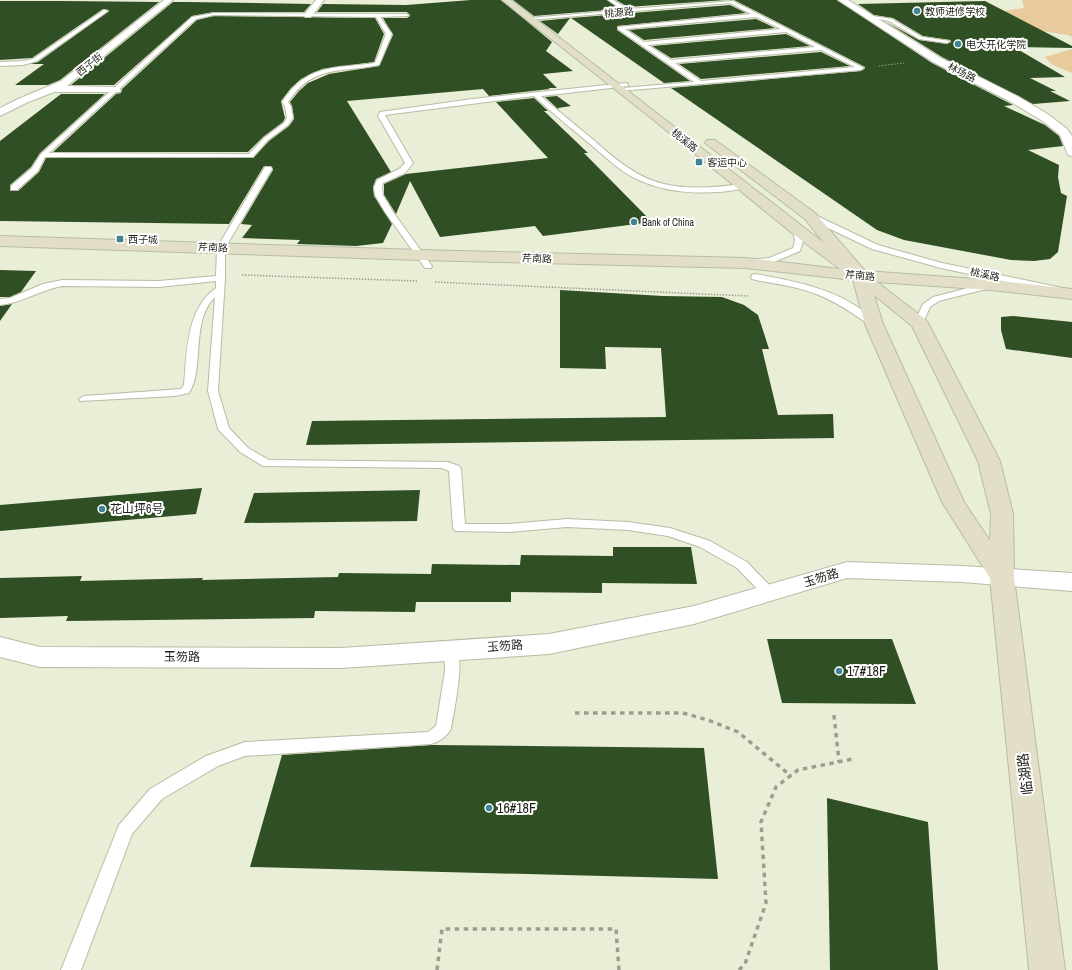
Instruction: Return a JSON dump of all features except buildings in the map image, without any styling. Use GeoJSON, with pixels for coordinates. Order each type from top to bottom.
{"type":"FeatureCollection","features":[{"type":"Feature","properties":{"kind":"street","name":"西子街"},"geometry":{"type":"LineString","coordinates":[[0,113],[29,98],[65,83],[169,0]]}},
{"type":"Feature","properties":{"kind":"street"},"geometry":{"type":"LineString","coordinates":[[308,15],[320,0]]}},
{"type":"Feature","properties":{"kind":"street","name":"桃溪路"},"geometry":{"type":"LineString","coordinates":[[506,0],[530,19],[627,87],[663,107]]}},
{"type":"Feature","properties":{"kind":"street","name":"桃溪路"},"geometry":{"type":"LineString","coordinates":[[520,0],[544,18],[797,230],[860,276]]}},
{"type":"Feature","properties":{"kind":"street","name":"林场路"},"geometry":{"type":"LineString","coordinates":[[842,0],[873,17],[938,60],[1027,106],[1060,129],[1069,140],[1072,152]]}},
{"type":"Feature","properties":{"kind":"street"},"geometry":{"type":"LineString","coordinates":[[53,89],[116,90]]}},
{"type":"Feature","properties":{"kind":"street","name":"桃溪路"},"geometry":{"type":"LineString","coordinates":[[702,136],[810,216],[860,276]]}},
{"type":"Feature","properties":{"kind":"street","name":"芹南路"},"geometry":{"type":"LineString","coordinates":[[0,241],[221,253]]}},
{"type":"Feature","properties":{"kind":"street"},"geometry":{"type":"LineString","coordinates":[[0,251],[221,253],[423,260],[754,277],[860,276],[919,323]]}},
{"type":"Feature","properties":{"kind":"street","name":"芹南路"},"geometry":{"type":"LineString","coordinates":[[423,260],[746,263],[804,268],[860,276],[991,285],[1072,294]]}},
{"type":"Feature","properties":{"kind":"street"},"geometry":{"type":"LineString","coordinates":[[860,276],[874,324],[954,502],[1002,578]]}},
{"type":"Feature","properties":{"kind":"street","name":"临湖路"},"geometry":{"type":"LineString","coordinates":[[919,323],[989,461],[1002,514],[1002,578],[1047,970]]}},
{"type":"Feature","properties":{"kind":"street","name":"玉笏路"},"geometry":{"type":"LineString","coordinates":[[0,647],[40,657],[341,658],[549,644],[694,615],[847,570],[955,574],[1072,582]]}},
{"type":"Feature","properties":{"kind":"lane"},"geometry":{"type":"LineString","coordinates":[[610,0],[628,11]]}},
{"type":"Feature","properties":{"kind":"lane","name":"桃源路"},"geometry":{"type":"LineString","coordinates":[[530,19],[731,2],[757,16]]}},
{"type":"Feature","properties":{"kind":"lane"},"geometry":{"type":"LineString","coordinates":[[0,64],[22,63],[35,60],[106,11]]}},
{"type":"Feature","properties":{"kind":"lane"},"geometry":{"type":"LineString","coordinates":[[14,188],[34,169],[43,155],[194,18],[214,14],[407,15]]}},
{"type":"Feature","properties":{"kind":"lane"},"geometry":{"type":"LineString","coordinates":[[43,155],[251,156],[266,139],[286,124],[290,118],[288,106],[285,102],[295,86],[304,79],[315,74],[336,69],[377,64],[388,34],[377,16]]}},
{"type":"Feature","properties":{"kind":"lane"},"geometry":{"type":"LineString","coordinates":[[700,83],[620,28],[757,16],[860,68]]}},
{"type":"Feature","properties":{"kind":"lane"},"geometry":{"type":"LineString","coordinates":[[873,17],[890,20],[925,39],[947,41]]}},
{"type":"Feature","properties":{"kind":"lane"},"geometry":{"type":"LineString","coordinates":[[643,44],[787,30]]}},
{"type":"Feature","properties":{"kind":"lane"},"geometry":{"type":"LineString","coordinates":[[671,62],[821,48]]}},
{"type":"Feature","properties":{"kind":"lane"},"geometry":{"type":"LineString","coordinates":[[423,260],[389,212],[379,195],[378,187],[380,182],[402,171],[409,164],[381,116],[382,113],[535,94],[700,83],[860,68]]}},
{"type":"Feature","properties":{"kind":"lane"},"geometry":{"type":"LineString","coordinates":[[535,94],[618,164],[652,184],[677,188],[714,189],[743,186]]}},
{"type":"Feature","properties":{"kind":"lane"},"geometry":{"type":"LineString","coordinates":[[268,169],[221,253],[221,280],[213,391],[224,429],[244,450],[267,464],[444,464],[455,469],[459,528],[509,528],[567,523],[628,526],[670,532],[705,544],[742,566],[769,593]]}},
{"type":"Feature","properties":{"kind":"lane","name":"桃溪路"},"geometry":{"type":"LineString","coordinates":[[810,216],[875,247],[941,265],[1072,294]]}},
{"type":"Feature","properties":{"kind":"lane"},"geometry":{"type":"LineString","coordinates":[[746,263],[771,260],[797,249],[799,241],[797,230]]}},
{"type":"Feature","properties":{"kind":"lane"},"geometry":{"type":"LineString","coordinates":[[754,277],[799,285],[825,293],[842,302],[874,324]]}},
{"type":"Feature","properties":{"kind":"lane"},"geometry":{"type":"LineString","coordinates":[[0,302],[12,302],[46,286],[62,283],[159,284],[221,280]]}},
{"type":"Feature","properties":{"kind":"lane"},"geometry":{"type":"LineString","coordinates":[[84,399],[175,393],[185,391],[189,385],[197,322],[208,298],[221,280]]}},
{"type":"Feature","properties":{"kind":"lane"},"geometry":{"type":"LineString","coordinates":[[919,323],[926,306],[936,299],[991,285]]}},
{"type":"Feature","properties":{"kind":"lane"},"geometry":{"type":"LineString","coordinates":[[71,970],[125,830],[156,794],[212,761],[245,749],[431,738],[443,729],[452,671],[451,650]]}},
{"type":"Feature","properties":{"kind":"path"},"geometry":{"type":"LineString","coordinates":[[860,68],[938,60]]}},
{"type":"Feature","properties":{"kind":"path"},"geometry":{"type":"LineString","coordinates":[[221,280],[420,282]]}},
{"type":"Feature","properties":{"kind":"path"},"geometry":{"type":"LineString","coordinates":[[428,282],[754,296]]}},
{"type":"Feature","properties":{"kind":"path"},"geometry":{"type":"LineString","coordinates":[[575,713],[683,713],[708,720],[738,732],[791,776]]}},
{"type":"Feature","properties":{"kind":"path"},"geometry":{"type":"LineString","coordinates":[[834,715],[838,762]]}},
{"type":"Feature","properties":{"kind":"path"},"geometry":{"type":"LineString","coordinates":[[739,970],[744,964],[766,903],[761,822],[776,787],[798,770],[853,759]]}},
{"type":"Feature","properties":{"kind":"path"},"geometry":{"type":"LineString","coordinates":[[437,970],[442,929],[616,929],[619,970]]}},
{"type":"Feature","properties":{"kind":"shaded area"},"geometry":{"type":"Polygon","coordinates":[[[1022,0],[1072,0],[1072,37],[1068,35],[1028,29],[1003,11],[1024,8],[1022,0]]]}},
{"type":"Feature","properties":{"kind":"shaded area"},"geometry":{"type":"Polygon","coordinates":[[[1072,49],[1072,73],[1051,64],[1045,57],[1072,49]]]}},
{"type":"Feature","properties":{"kind":"place","name":"教师进修学校"},"geometry":{"type":"Point","coordinates":[917,11]}},
{"type":"Feature","properties":{"kind":"place","name":"电大开化学院"},"geometry":{"type":"Point","coordinates":[958,44]}},
{"type":"Feature","properties":{"kind":"place","name":"客运中心"},"geometry":{"type":"Point","coordinates":[699,162]}},
{"type":"Feature","properties":{"kind":"place","name":"Bank of China"},"geometry":{"type":"Point","coordinates":[634,222]}},
{"type":"Feature","properties":{"kind":"place","name":"西子城"},"geometry":{"type":"Point","coordinates":[120,239]}},
{"type":"Feature","properties":{"kind":"place","name":"花山坪6号"},"geometry":{"type":"Point","coordinates":[102,509]}},
{"type":"Feature","properties":{"kind":"place","name":"17#18F"},"geometry":{"type":"Point","coordinates":[839,671]}},
{"type":"Feature","properties":{"kind":"place","name":"16#18F"},"geometry":{"type":"Point","coordinates":[489,808]}}]}
